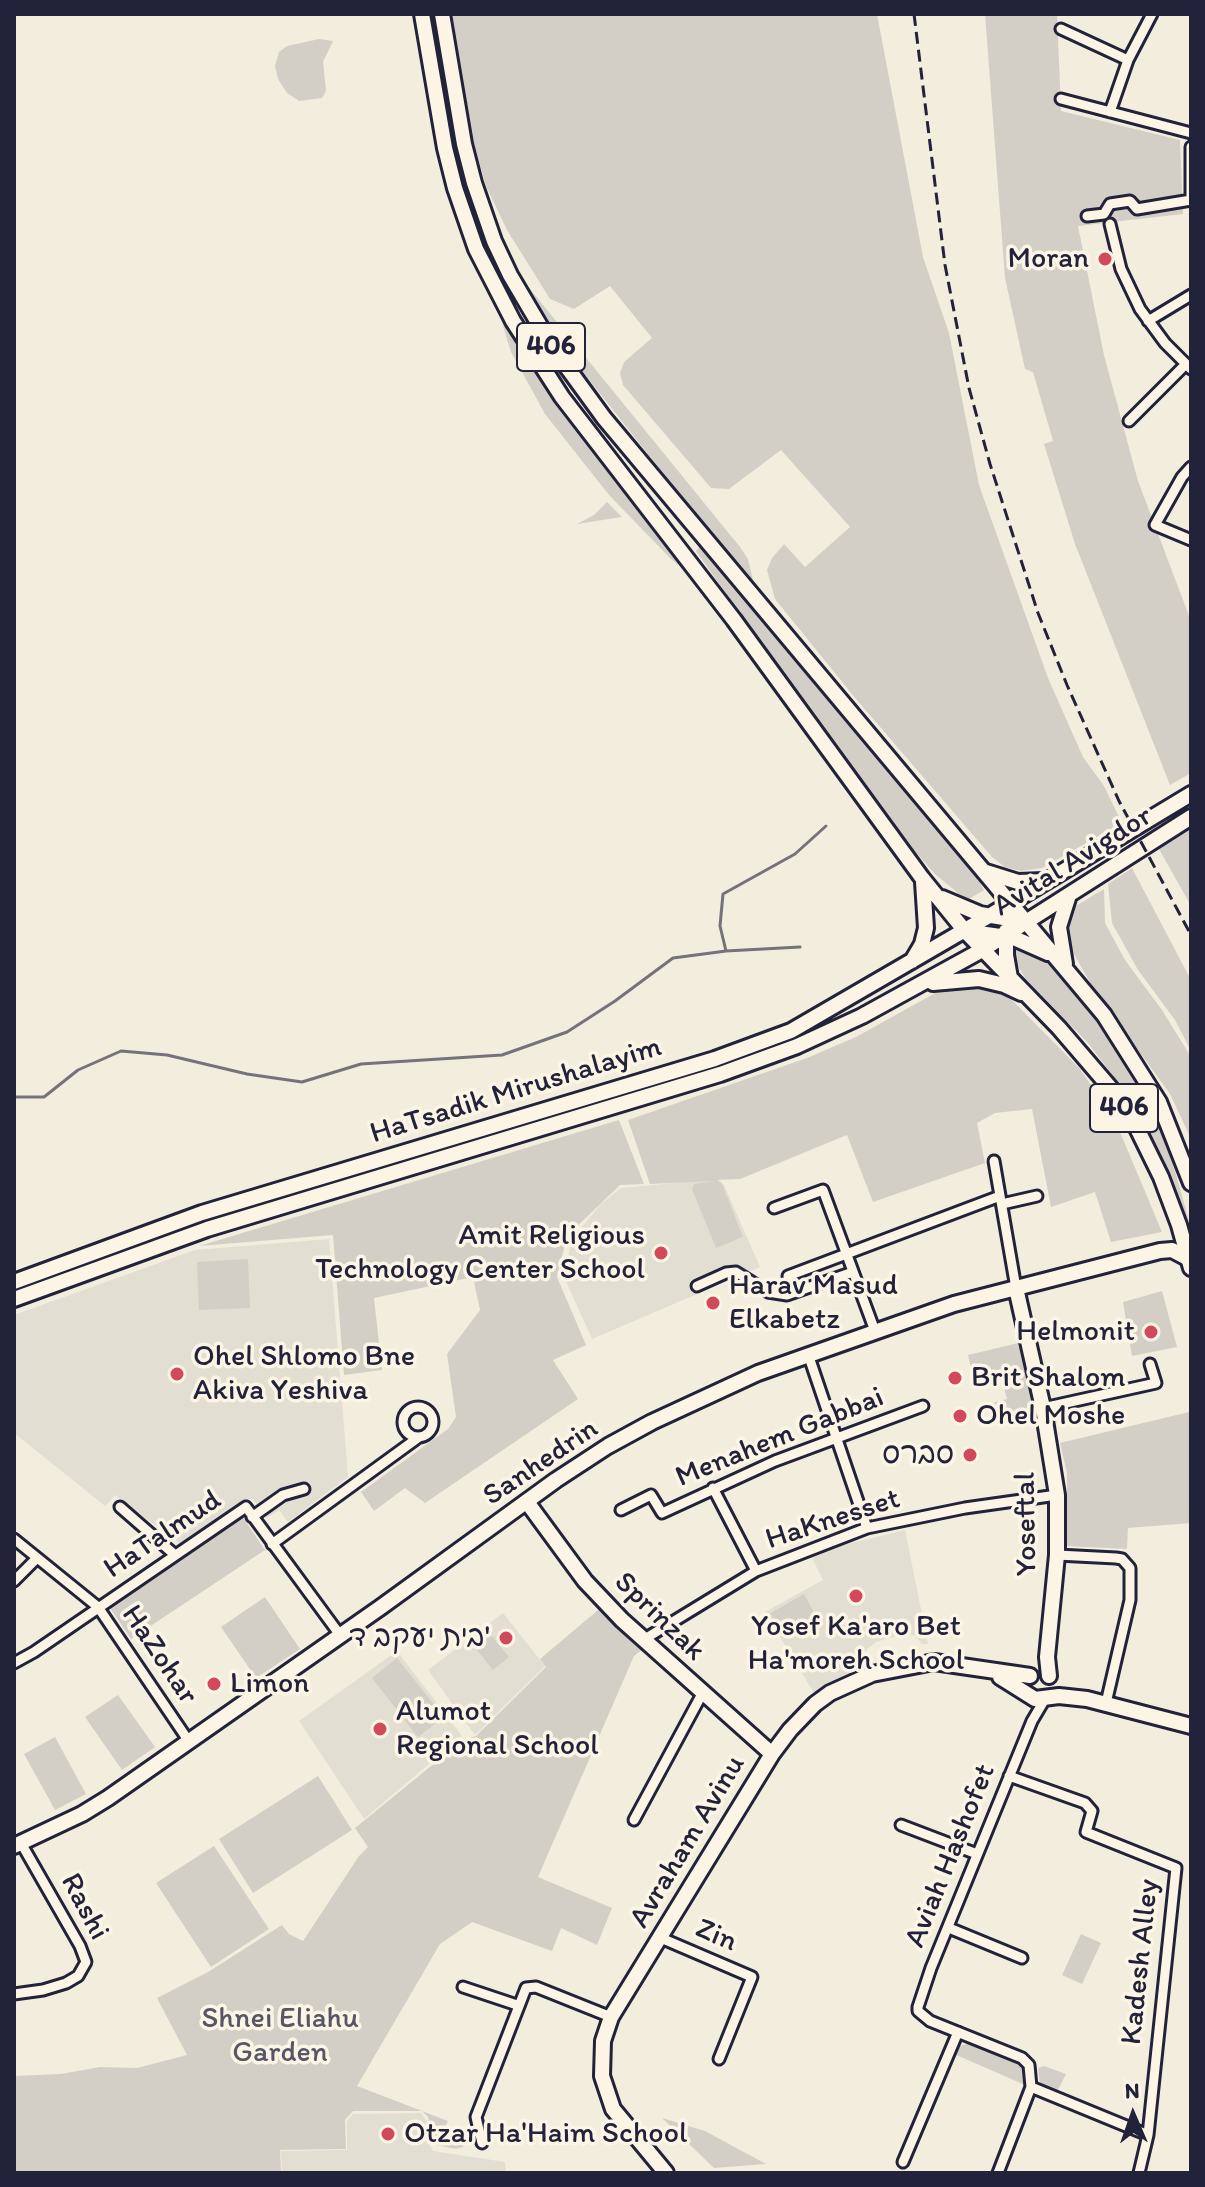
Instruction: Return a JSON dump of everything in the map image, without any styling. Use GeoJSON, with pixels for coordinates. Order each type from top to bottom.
{"type":"FeatureCollection","features":[{"type":"Feature","properties":{"kind":"main road","name":"406"},"geometry":{"type":"LineString","coordinates":[[422,14],[455,188],[476,249],[513,321],[562,397],[734,620],[922,878],[982,950],[1096,1068],[1133,1120],[1161,1177],[1190,1263]]}},
{"type":"Feature","properties":{"kind":"main road","name":"406"},"geometry":{"type":"LineString","coordinates":[[442,14],[464,144],[474,183],[494,241],[529,312],[604,418],[1104,1015],[1159,1102],[1191,1183]]}},
{"type":"Feature","properties":{"kind":"main road","name":"Avital Avigdor"},"geometry":{"type":"LineString","coordinates":[[1011,903],[1191,794]]}},
{"type":"Feature","properties":{"kind":"main road","name":"Avital Avigdor"},"geometry":{"type":"LineString","coordinates":[[982,950],[1007,928],[1027,922],[1191,817]]}},
{"type":"Feature","properties":{"kind":"main road"},"geometry":{"type":"LineString","coordinates":[[982,950],[989,916],[987,874],[1018,882],[1048,880]]}},
{"type":"Feature","properties":{"kind":"main road"},"geometry":{"type":"LineString","coordinates":[[912,961],[922,944],[926,928],[922,878]]}},
{"type":"Feature","properties":{"kind":"main road"},"geometry":{"type":"LineString","coordinates":[[935,894],[958,906],[989,916],[1063,965]]}},
{"type":"Feature","properties":{"kind":"main road"},"geometry":{"type":"LineString","coordinates":[[1063,965],[1060,918],[1069,895]]}},
{"type":"Feature","properties":{"kind":"main road"},"geometry":{"type":"LineString","coordinates":[[1010,978],[1007,928],[1011,903]]}},
{"type":"Feature","properties":{"kind":"main road","name":"HaTsadik Mirushalayim"},"geometry":{"type":"LineString","coordinates":[[14,1282],[202,1213],[757,1045],[816,1019],[1011,903]]}},
{"type":"Feature","properties":{"kind":"main road"},"geometry":{"type":"LineString","coordinates":[[965,931],[987,932],[1007,928]]}},
{"type":"Feature","properties":{"kind":"main road","name":"HaTsadik Mirushalayim"},"geometry":{"type":"LineString","coordinates":[[14,1299],[222,1224],[763,1060],[831,1031],[982,950]]}},
{"type":"Feature","properties":{"kind":"main road"},"geometry":{"type":"LineString","coordinates":[[920,985],[979,979],[1004,985],[1030,998]]}},
{"type":"Feature","properties":{"kind":"main road"},"geometry":{"type":"LineString","coordinates":[[1160,1251],[1168,1245],[1179,1225]]}},
{"type":"Feature","properties":{"kind":"main road","name":"Sanhedrin"},"geometry":{"type":"LineString","coordinates":[[16,1840],[108,1798],[599,1452],[652,1422],[729,1385],[808,1354],[954,1304],[1160,1251],[1172,1250],[1190,1263]]}},
{"type":"Feature","properties":{"kind":"main road","name":"Yoseftal"},"geometry":{"type":"LineString","coordinates":[[1016,1288],[1043,1408],[1057,1495],[1057,1555],[1047,1657],[1041,1676]]}},
{"type":"Feature","properties":{"kind":"main road","name":"Sprinzak"},"geometry":{"type":"LineString","coordinates":[[527,1502],[585,1581],[643,1640],[772,1754]]}},
{"type":"Feature","properties":{"kind":"main road","name":"Avraham Avinu"},"geometry":{"type":"LineString","coordinates":[[666,2173],[613,2109],[601,2063],[603,2041],[611,2017],[772,1754],[790,1730],[830,1693],[872,1674],[934,1662],[1041,1676],[1087,1699]]}},
{"type":"Feature","properties":{"kind":"main road","name":"Avraham Avinu"},"geometry":{"type":"LineString","coordinates":[[989,1671],[1037,1696],[1087,1699],[1191,1726]]}},
{"type":"Feature","properties":{"kind":"main road"},"geometry":{"type":"LineString","coordinates":[[1041,1676],[1053,1689],[1037,1696],[1025,1684],[1041,1676]]}},
{"type":"Feature","properties":{"kind":"street"},"geometry":{"type":"LineString","coordinates":[[1110,112],[1128,60],[1152,14]]}},
{"type":"Feature","properties":{"kind":"street"},"geometry":{"type":"LineString","coordinates":[[1061,29],[1128,60]]}},
{"type":"Feature","properties":{"kind":"street"},"geometry":{"type":"LineString","coordinates":[[1061,99],[1191,133]]}},
{"type":"Feature","properties":{"kind":"street"},"geometry":{"type":"LineString","coordinates":[[1087,216],[1104,214],[1110,204],[1120,202],[1130,201],[1137,209],[1191,199],[1191,147]]}},
{"type":"Feature","properties":{"kind":"street"},"geometry":{"type":"LineString","coordinates":[[1110,224],[1121,269],[1148,321],[1189,366],[1129,421]]}},
{"type":"Feature","properties":{"kind":"street"},"geometry":{"type":"LineString","coordinates":[[1148,321],[1191,295]]}},
{"type":"Feature","properties":{"kind":"street"},"geometry":{"type":"LineString","coordinates":[[1191,467],[1155,525],[1191,540]]}},
{"type":"Feature","properties":{"kind":"street","name":"Yoseftal"},"geometry":{"type":"LineString","coordinates":[[994,1161],[1016,1288]]}},
{"type":"Feature","properties":{"kind":"street"},"geometry":{"type":"LineString","coordinates":[[774,1208],[823,1190],[875,1331]]}},
{"type":"Feature","properties":{"kind":"street"},"geometry":{"type":"LineString","coordinates":[[788,1276],[1001,1200],[1037,1196]]}},
{"type":"Feature","properties":{"kind":"street"},"geometry":{"type":"LineString","coordinates":[[697,1286],[726,1273],[736,1272],[768,1292],[787,1295],[853,1272]]}},
{"type":"Feature","properties":{"kind":"street"},"geometry":{"type":"LineString","coordinates":[[808,1354],[867,1528]]}},
{"type":"Feature","properties":{"kind":"street"},"geometry":{"type":"LineString","coordinates":[[1043,1408],[1156,1383],[1150,1364]]}},
{"type":"Feature","properties":{"kind":"street","name":"Menahem Gabbai"},"geometry":{"type":"LineString","coordinates":[[621,1510],[651,1495],[662,1513],[762,1466],[923,1406]]}},
{"type":"Feature","properties":{"kind":"street"},"geometry":{"type":"LineString","coordinates":[[272,1544],[419,1437]]}},
{"type":"Feature","properties":{"kind":"street"},"geometry":{"type":"LineString","coordinates":[[713,1488],[756,1571]]}},
{"type":"Feature","properties":{"kind":"street"},"geometry":{"type":"LineString","coordinates":[[252,1517],[283,1495],[304,1489]]}},
{"type":"Feature","properties":{"kind":"street","name":"HaKnesset"},"geometry":{"type":"LineString","coordinates":[[643,1640],[756,1571],[867,1528],[965,1508],[1057,1495]]}},
{"type":"Feature","properties":{"kind":"street"},"geometry":{"type":"LineString","coordinates":[[120,1507],[175,1555]]}},
{"type":"Feature","properties":{"kind":"street","name":"HaTalmud"},"geometry":{"type":"LineString","coordinates":[[14,1663],[246,1507],[340,1635]]}},
{"type":"Feature","properties":{"kind":"street","name":"HaZohar"},"geometry":{"type":"LineString","coordinates":[[14,1539],[98,1607],[188,1740]]}},
{"type":"Feature","properties":{"kind":"street"},"geometry":{"type":"LineString","coordinates":[[1057,1555],[1122,1559],[1130,1568],[1130,1600],[1106,1703]]}},
{"type":"Feature","properties":{"kind":"street"},"geometry":{"type":"LineString","coordinates":[[14,1581],[37,1558]]}},
{"type":"Feature","properties":{"kind":"street"},"geometry":{"type":"LineString","coordinates":[[634,1820],[702,1694]]}},
{"type":"Feature","properties":{"kind":"street","name":"Aviah Hashofet"},"geometry":{"type":"LineString","coordinates":[[958,2032],[930,2021],[918,2011],[919,1999],[1032,1721],[1037,1696]]}},
{"type":"Feature","properties":{"kind":"street","name":"Kadesh Alley"},"geometry":{"type":"LineString","coordinates":[[1009,1776],[1085,1803],[1092,1811],[1086,1832],[1176,1868],[1148,2135],[1139,2173]]}},
{"type":"Feature","properties":{"kind":"street"},"geometry":{"type":"LineString","coordinates":[[901,1825],[977,1854]]}},
{"type":"Feature","properties":{"kind":"street","name":"Rashi"},"geometry":{"type":"LineString","coordinates":[[14,1994],[66,1983],[78,1976],[86,1962],[80,1946],[16,1840]]}},
{"type":"Feature","properties":{"kind":"street"},"geometry":{"type":"LineString","coordinates":[[949,1928],[1022,1958]]}},
{"type":"Feature","properties":{"kind":"street","name":"Zin"},"geometry":{"type":"LineString","coordinates":[[661,1938],[752,1977],[719,2059]]}},
{"type":"Feature","properties":{"kind":"street"},"geometry":{"type":"LineString","coordinates":[[482,2143],[476,2117],[523,1991],[530,1986],[611,2017]]}},
{"type":"Feature","properties":{"kind":"street"},"geometry":{"type":"LineString","coordinates":[[463,1987],[517,2005]]}},
{"type":"Feature","properties":{"kind":"street"},"geometry":{"type":"LineString","coordinates":[[903,2162],[958,2032],[1022,2058],[1031,2070],[1031,2087],[998,2173]]}},
{"type":"Feature","properties":{"kind":"street"},"geometry":{"type":"LineString","coordinates":[[1031,2087],[1148,2135]]}},
{"type":"Feature","properties":{"kind":"shaded area","name":"Amit Religious Technology Center School"},"geometry":{"type":"Polygon","coordinates":[[[718,1179],[724,1185],[760,1267],[592,1339],[564,1277],[572,1239],[600,1205],[621,1188],[718,1179]]]}},
{"type":"Feature","properties":{"kind":"shaded area","name":"Ohel Shlomo Bne Akiva Yeshiva"},"geometry":{"type":"Polygon","coordinates":[[[329,1239],[348,1477],[288,1522],[279,1510],[267,1518],[252,1498],[180,1544],[115,1495],[105,1506],[14,1433],[14,1315],[195,1250],[329,1239]]]}},
{"type":"Feature","properties":{"kind":"shaded area","name":"Yosef Ka'aro Bet Ha'moreh School"},"geometry":{"type":"Polygon","coordinates":[[[905,1530],[928,1644],[922,1644],[907,1633],[876,1642],[867,1649],[856,1671],[814,1693],[765,1612],[823,1580],[812,1558],[843,1545],[905,1530]]]}},
{"type":"Feature","properties":{"kind":"shaded area"},"geometry":{"type":"Polygon","coordinates":[[[503,1613],[545,1666],[475,1735],[428,1670],[503,1613]]]}},
{"type":"Feature","properties":{"kind":"shaded area","name":"Alumot Regional School"},"geometry":{"type":"Polygon","coordinates":[[[397,1651],[462,1736],[364,1819],[299,1721],[397,1651]]]}},
{"type":"Feature","properties":{"kind":"shaded area","name":"Otzar Ha'Haim School"},"geometry":{"type":"Polygon","coordinates":[[[421,2113],[429,2124],[429,2144],[433,2151],[505,2162],[506,2173],[282,2173],[281,2151],[347,2150],[347,2121],[353,2114],[421,2113]]]}},
{"type":"Feature","properties":{"kind":"green space"},"geometry":{"type":"Polygon","coordinates":[[[450,14],[877,14],[923,257],[949,333],[979,485],[1048,678],[1083,757],[1104,786],[1122,823],[1042,868],[1021,871],[1005,867],[992,857],[856,699],[775,599],[767,570],[784,544],[805,567],[850,527],[781,450],[729,489],[711,488],[623,385],[620,373],[624,362],[652,338],[610,286],[574,309],[550,299],[507,230],[486,186],[470,130],[450,14]]]}},
{"type":"Feature","properties":{"kind":"green space"},"geometry":{"type":"Polygon","coordinates":[[[985,14],[1057,14],[1061,111],[1180,140],[1183,214],[1078,226],[1104,355],[1138,481],[1191,621],[1191,773],[1170,785],[1075,544],[1044,444],[1053,441],[1033,372],[1025,369],[1005,278],[985,14]]]}},
{"type":"Feature","properties":{"kind":"green space"},"geometry":{"type":"Polygon","coordinates":[[[319,39],[333,41],[323,62],[326,91],[322,98],[299,101],[287,93],[278,79],[275,66],[279,52],[287,46],[319,39]]]}},
{"type":"Feature","properties":{"kind":"green space"},"geometry":{"type":"Polygon","coordinates":[[[526,284],[740,547],[748,559],[755,589],[567,352],[526,284]]]}},
{"type":"Feature","properties":{"kind":"green space"},"geometry":{"type":"Polygon","coordinates":[[[499,313],[568,419],[691,576],[609,495],[545,414],[511,352],[499,313]]]}},
{"type":"Feature","properties":{"kind":"green space"},"geometry":{"type":"Polygon","coordinates":[[[607,502],[622,517],[577,524],[594,515],[607,502]]]}},
{"type":"Feature","properties":{"kind":"green space"},"geometry":{"type":"Polygon","coordinates":[[[699,547],[821,686],[975,874],[984,890],[969,899],[959,894],[935,874],[913,849],[792,687],[696,551],[699,547]]]}},
{"type":"Feature","properties":{"kind":"green space"},"geometry":{"type":"Polygon","coordinates":[[[1191,829],[1191,906],[1159,849],[1191,829]]]}},
{"type":"Feature","properties":{"kind":"green space"},"geometry":{"type":"Polygon","coordinates":[[[1132,868],[1191,980],[1191,1051],[1175,1020],[1138,970],[1112,923],[1108,884],[1132,868]]]}},
{"type":"Feature","properties":{"kind":"green space"},"geometry":{"type":"Polygon","coordinates":[[[1104,889],[1105,923],[1125,960],[1162,1010],[1191,1057],[1191,1139],[1170,1094],[1093,988],[1065,938],[1064,924],[1074,907],[1104,889]]]}},
{"type":"Feature","properties":{"kind":"green space"},"geometry":{"type":"Polygon","coordinates":[[[1010,942],[1027,946],[1052,966],[1110,1037],[1153,1111],[1191,1228],[1149,1130],[1132,1101],[1088,1043],[1026,979],[1010,942]]]}},
{"type":"Feature","properties":{"kind":"green space"},"geometry":{"type":"Polygon","coordinates":[[[955,982],[976,982],[1005,993],[1080,1069],[1115,1120],[1162,1232],[1111,1242],[1095,1192],[1051,1207],[1032,1109],[995,1113],[977,1123],[985,1163],[873,1202],[847,1135],[740,1179],[717,1180],[722,1184],[743,1237],[716,1248],[692,1189],[694,1184],[716,1181],[650,1184],[628,1120],[807,1058],[856,1037],[955,982]]]}},
{"type":"Feature","properties":{"kind":"green space"},"geometry":{"type":"Polygon","coordinates":[[[619,1120],[644,1184],[620,1185],[567,1236],[557,1277],[586,1345],[553,1360],[578,1399],[425,1503],[405,1488],[374,1511],[361,1492],[448,1429],[456,1417],[447,1354],[480,1310],[473,1277],[374,1298],[382,1370],[344,1375],[333,1235],[199,1246],[619,1120]]]}},
{"type":"Feature","properties":{"kind":"green space"},"geometry":{"type":"Polygon","coordinates":[[[248,1259],[250,1308],[199,1310],[197,1262],[248,1259]]]}},
{"type":"Feature","properties":{"kind":"green space"},"geometry":{"type":"Polygon","coordinates":[[[1162,1291],[1177,1347],[1132,1356],[1123,1302],[1162,1291]]]}},
{"type":"Feature","properties":{"kind":"green space"},"geometry":{"type":"Polygon","coordinates":[[[1018,1343],[1035,1412],[993,1423],[989,1404],[1007,1399],[1000,1372],[973,1378],[968,1355],[1018,1343]]]}},
{"type":"Feature","properties":{"kind":"green space"},"geometry":{"type":"Polygon","coordinates":[[[1189,1412],[1191,1523],[1128,1528],[1127,1549],[1067,1546],[1067,1473],[1060,1443],[1189,1412]]]}},
{"type":"Feature","properties":{"kind":"green space"},"geometry":{"type":"Polygon","coordinates":[[[242,1516],[265,1550],[131,1639],[108,1605],[242,1516]]]}},
{"type":"Feature","properties":{"kind":"green space"},"geometry":{"type":"Polygon","coordinates":[[[804,1594],[817,1618],[783,1638],[769,1614],[804,1594]]]}},
{"type":"Feature","properties":{"kind":"green space"},"geometry":{"type":"Polygon","coordinates":[[[265,1597],[300,1649],[256,1678],[221,1627],[265,1597]]]}},
{"type":"Feature","properties":{"kind":"green space","name":"Shnei Eliahu Garden"},"geometry":{"type":"Polygon","coordinates":[[[604,1605],[647,1646],[634,1656],[538,1877],[612,1908],[597,1945],[561,1928],[552,1951],[472,1922],[440,1944],[357,2086],[422,2111],[353,2111],[345,2120],[346,2149],[280,2150],[281,2173],[14,2173],[14,2076],[61,2074],[100,2067],[137,2068],[187,2055],[157,1998],[208,1972],[282,1925],[289,1934],[303,1941],[368,1847],[355,1828],[463,1740],[476,1736],[546,1667],[540,1659],[604,1605]]]}},
{"type":"Feature","properties":{"kind":"green space"},"geometry":{"type":"Polygon","coordinates":[[[490,1634],[509,1657],[493,1670],[474,1646],[490,1634]]]}},
{"type":"Feature","properties":{"kind":"green space"},"geometry":{"type":"Polygon","coordinates":[[[397,1658],[444,1717],[418,1737],[372,1678],[397,1658]]]}},
{"type":"Feature","properties":{"kind":"green space"},"geometry":{"type":"Polygon","coordinates":[[[118,1695],[155,1747],[122,1770],[85,1717],[118,1695]]]}},
{"type":"Feature","properties":{"kind":"green space"},"geometry":{"type":"Polygon","coordinates":[[[55,1737],[86,1794],[55,1810],[24,1754],[55,1737]]]}},
{"type":"Feature","properties":{"kind":"green space"},"geometry":{"type":"Polygon","coordinates":[[[318,1776],[352,1830],[253,1893],[219,1839],[318,1776]]]}},
{"type":"Feature","properties":{"kind":"green space"},"geometry":{"type":"Polygon","coordinates":[[[214,1846],[269,1929],[211,1967],[156,1883],[214,1846]]]}},
{"type":"Feature","properties":{"kind":"green space"},"geometry":{"type":"Polygon","coordinates":[[[1081,1934],[1101,1943],[1082,1984],[1062,1975],[1081,1934]]]}},
{"type":"Feature","properties":{"kind":"green space"},"geometry":{"type":"Polygon","coordinates":[[[971,2043],[1019,2064],[1026,2073],[1025,2085],[954,2054],[959,2046],[971,2043]]]}},
{"type":"Feature","properties":{"kind":"green space"},"geometry":{"type":"Polygon","coordinates":[[[1044,2066],[1066,2074],[1057,2092],[1040,2085],[1038,2068],[1044,2066]]]}},
{"type":"Feature","properties":{"kind":"green space"},"geometry":{"type":"Polygon","coordinates":[[[422,2111],[448,2121],[440,2138],[449,2141],[451,2137],[466,2139],[463,2147],[456,2149],[436,2145],[432,2141],[428,2117],[422,2111]]]}},
{"type":"Feature","properties":{"kind":"green space"},"geometry":{"type":"Polygon","coordinates":[[[662,2118],[705,2131],[766,2164],[714,2168],[662,2118]]]}},
{"type":"Feature","properties":{"kind":"waterway"},"geometry":{"type":"LineString","coordinates":[[726,951],[720,926],[723,894],[795,854],[826,826]]}},
{"type":"Feature","properties":{"kind":"waterway"},"geometry":{"type":"LineString","coordinates":[[14,1097],[44,1097],[78,1070],[121,1051],[167,1055],[247,1074],[302,1082],[361,1064],[502,1055],[567,1032],[673,958],[726,951],[800,947]]}},
{"type":"Feature","properties":{"kind":"railway"},"geometry":{"type":"LineString","coordinates":[[914,14],[945,265],[969,388],[990,464],[1038,613],[1067,685],[1119,801],[1191,935]]}},
{"type":"Feature","properties":{"kind":"place","name":"Moran"},"geometry":{"type":"Point","coordinates":[1105,259]}},
{"type":"Feature","properties":{"kind":"place","name":"Amit Religious Technology Center School"},"geometry":{"type":"Point","coordinates":[661,1253]}},
{"type":"Feature","properties":{"kind":"place","name":"Harav Masud Elkabetz"},"geometry":{"type":"Point","coordinates":[713,1303]}},
{"type":"Feature","properties":{"kind":"place","name":"Helmonit"},"geometry":{"type":"Point","coordinates":[1151,1332]}},
{"type":"Feature","properties":{"kind":"place","name":"Ohel Shlomo Bne Akiva Yeshiva"},"geometry":{"type":"Point","coordinates":[177,1374]}},
{"type":"Feature","properties":{"kind":"place","name":"Brit Shalom"},"geometry":{"type":"Point","coordinates":[955,1378]}},
{"type":"Feature","properties":{"kind":"place","name":"Ohel Moshe"},"geometry":{"type":"Point","coordinates":[960,1416]}},
{"type":"Feature","properties":{"kind":"place","name":"סברס"},"geometry":{"type":"Point","coordinates":[970,1455]}},
{"type":"Feature","properties":{"kind":"place","name":"Yosef Ka'aro Bet Ha'moreh School"},"geometry":{"type":"Point","coordinates":[856,1596]}},
{"type":"Feature","properties":{"kind":"place","name":"בית יעקב ד'"},"geometry":{"type":"Point","coordinates":[506,1638]}},
{"type":"Feature","properties":{"kind":"place","name":"Limon"},"geometry":{"type":"Point","coordinates":[214,1684]}},
{"type":"Feature","properties":{"kind":"place","name":"Alumot Regional School"},"geometry":{"type":"Point","coordinates":[380,1729]}},
{"type":"Feature","properties":{"kind":"place","name":"Otzar Ha'Haim School"},"geometry":{"type":"Point","coordinates":[388,2134]}}]}
